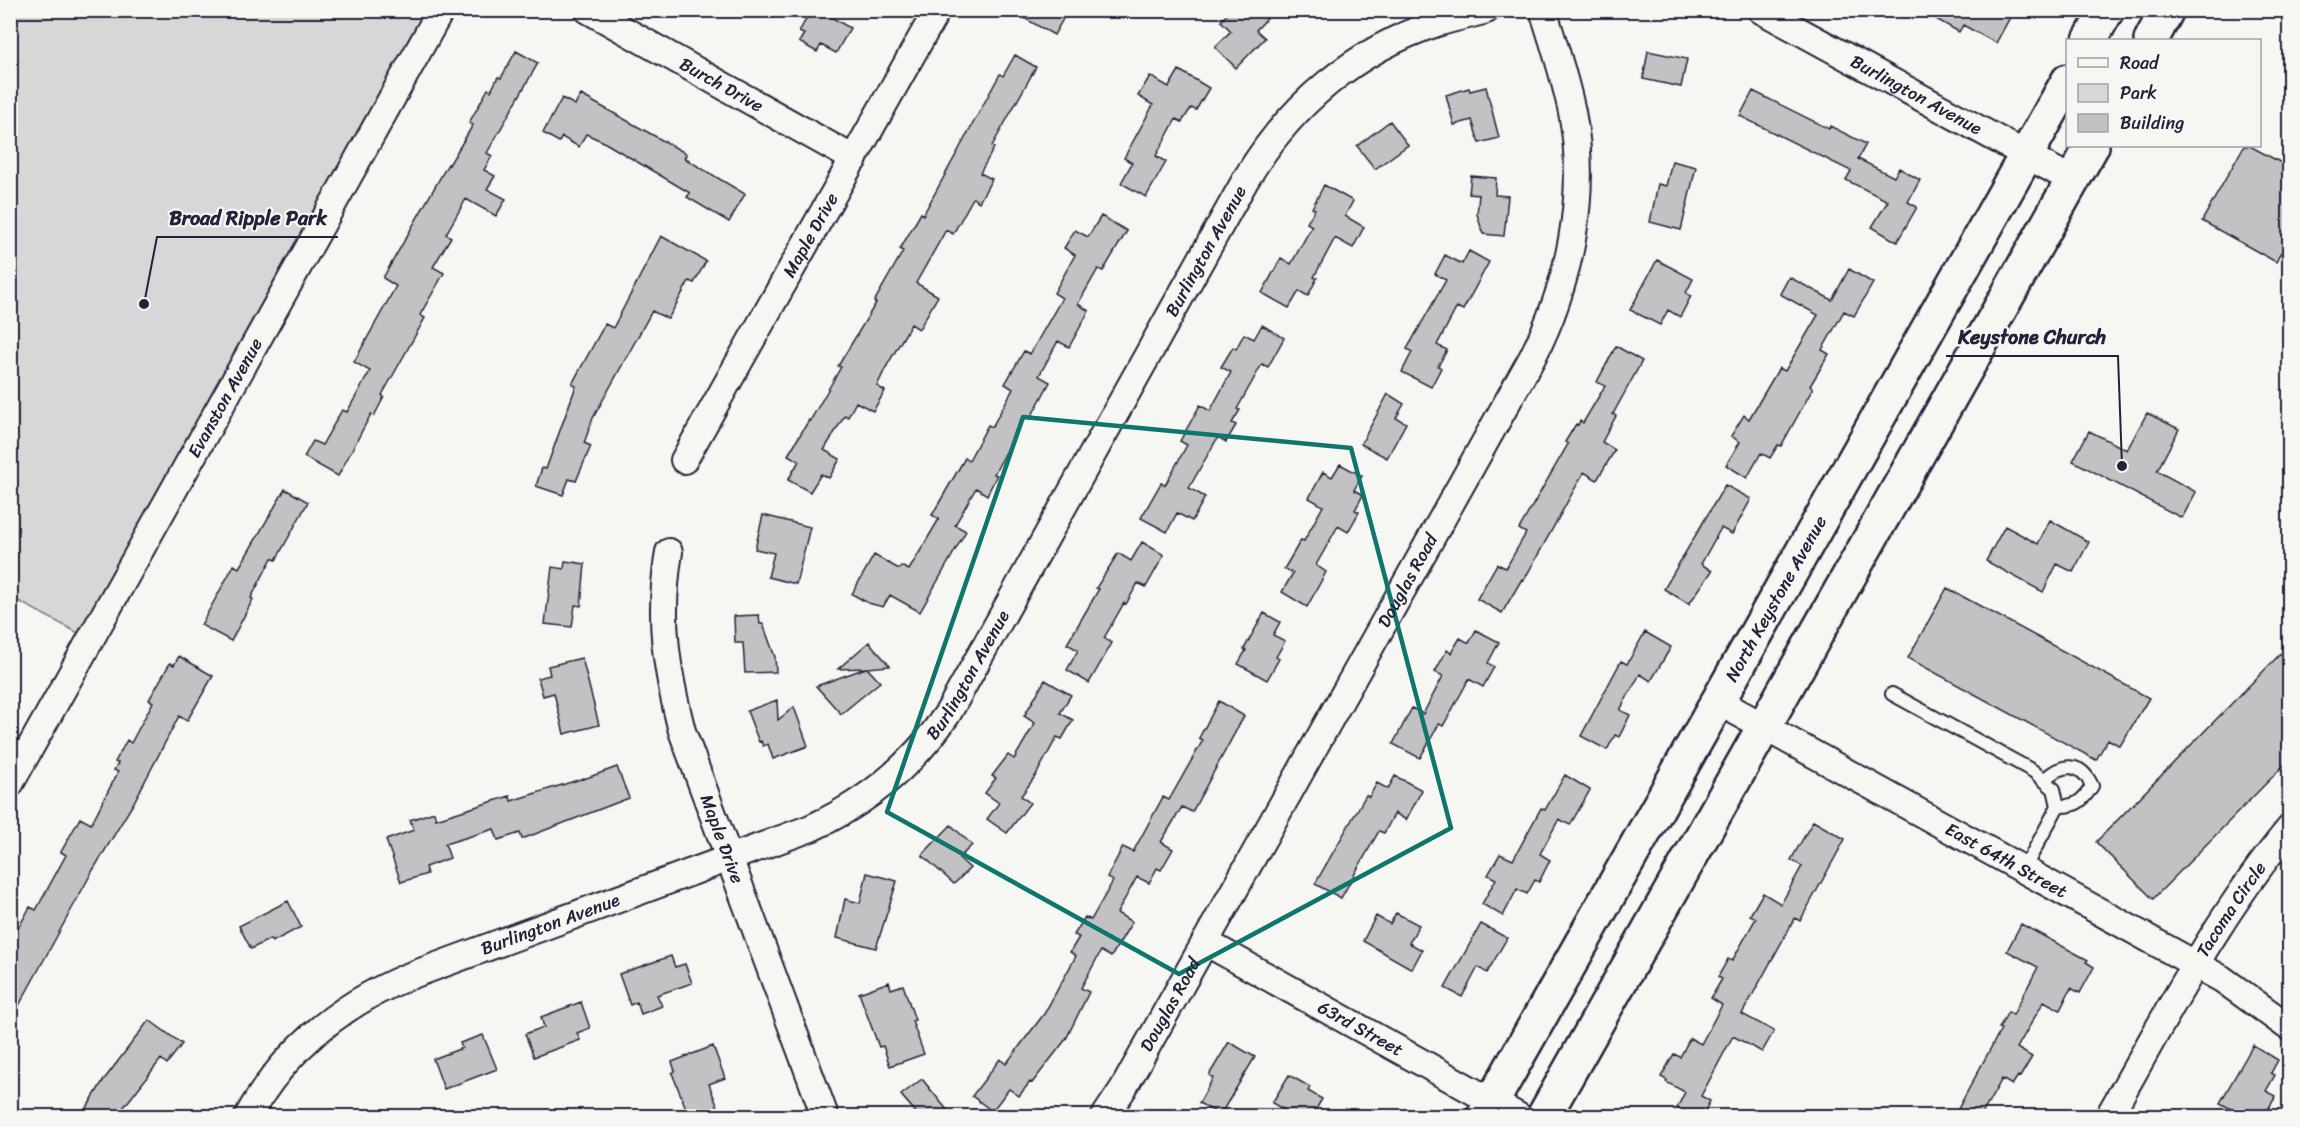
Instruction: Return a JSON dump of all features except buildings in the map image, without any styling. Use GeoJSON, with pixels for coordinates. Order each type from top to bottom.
{"type":"FeatureCollection","features":[{"type":"Feature","properties":{"kind":"main road"},"geometry":{"type":"LineString","coordinates":[[2091,39],[2107,10]]}},
{"type":"Feature","properties":{"kind":"main road"},"geometry":{"type":"LineString","coordinates":[[2152,39],[2167,10]]}},
{"type":"Feature","properties":{"kind":"main road","name":"North Keystone Avenue"},"geometry":{"type":"LineString","coordinates":[[1498,1112],[1719,702],[2066,83]]}},
{"type":"Feature","properties":{"kind":"main road"},"geometry":{"type":"LineString","coordinates":[[1544,1116],[2091,147]]}},
{"type":"Feature","properties":{"kind":"street","name":"Evanston Avenue"},"geometry":{"type":"LineString","coordinates":[[10,784],[441,10]]}},
{"type":"Feature","properties":{"kind":"street","name":"Burch Drive"},"geometry":{"type":"LineString","coordinates":[[588,10],[854,159]]}},
{"type":"Feature","properties":{"kind":"street","name":"Maple Drive"},"geometry":{"type":"LineString","coordinates":[[684,460],[937,10]]}},
{"type":"Feature","properties":{"kind":"street","name":"Burlington Avenue"},"geometry":{"type":"LineString","coordinates":[[248,1116],[273,1077],[295,1051],[329,1020],[367,995],[407,977],[811,828],[861,802],[889,782],[929,740],[954,703],[1265,148],[1310,97],[1336,75],[1375,50],[1438,23],[1486,10]]}},
{"type":"Feature","properties":{"kind":"street","name":"Douglas Road"},"geometry":{"type":"LineString","coordinates":[[1105,1116],[1205,942],[1526,368],[1538,346],[1555,304],[1572,238],[1577,169],[1572,112],[1558,56],[1543,10]]}},
{"type":"Feature","properties":{"kind":"street","name":"Burlington Avenue"},"geometry":{"type":"LineString","coordinates":[[1761,10],[2072,180]]}},
{"type":"Feature","properties":{"kind":"street","name":"Maple Drive"},"geometry":{"type":"LineString","coordinates":[[669,552],[663,618],[665,652],[670,685],[682,732],[825,1116]]}},
{"type":"Feature","properties":{"kind":"street","name":"East 64th Street"},"geometry":{"type":"LineString","coordinates":[[1719,702],[2196,964],[2222,979],[2289,1028]]}},
{"type":"Feature","properties":{"kind":"street","name":"Tacoma Circle"},"geometry":{"type":"LineString","coordinates":[[2109,1116],[2233,903],[2289,828]]}},
{"type":"Feature","properties":{"kind":"street","name":"63rd Street"},"geometry":{"type":"LineString","coordinates":[[1205,942],[1498,1112]]}},
{"type":"Feature","properties":{"kind":"lane"},"geometry":{"type":"LineString","coordinates":[[1892,694],[2033,771],[2054,789],[2058,806],[2024,869]]}},
{"type":"Feature","properties":{"kind":"lane"},"geometry":{"type":"LineString","coordinates":[[2044,780],[2054,770],[2066,766],[2088,776],[2092,786],[2083,800],[2071,807],[2058,806]]}},
{"type":"Feature","properties":{"kind":"highlighted area"},"geometry":{"type":"Polygon","coordinates":[[[1023,417],[1351,448],[1451,828],[1179,974],[887,812],[1023,417]]]}},
{"type":"Feature","properties":{"kind":"green space"},"geometry":{"type":"Polygon","coordinates":[[[10,11],[441,11],[91,640],[11,597],[10,11]]]}},
{"type":"Feature","properties":{"kind":"place","name":"Broad Ripple Park"},"geometry":{"type":"Point","coordinates":[144,304]}},
{"type":"Feature","properties":{"kind":"place","name":"Keystone Church"},"geometry":{"type":"Point","coordinates":[2122,466]}}]}
